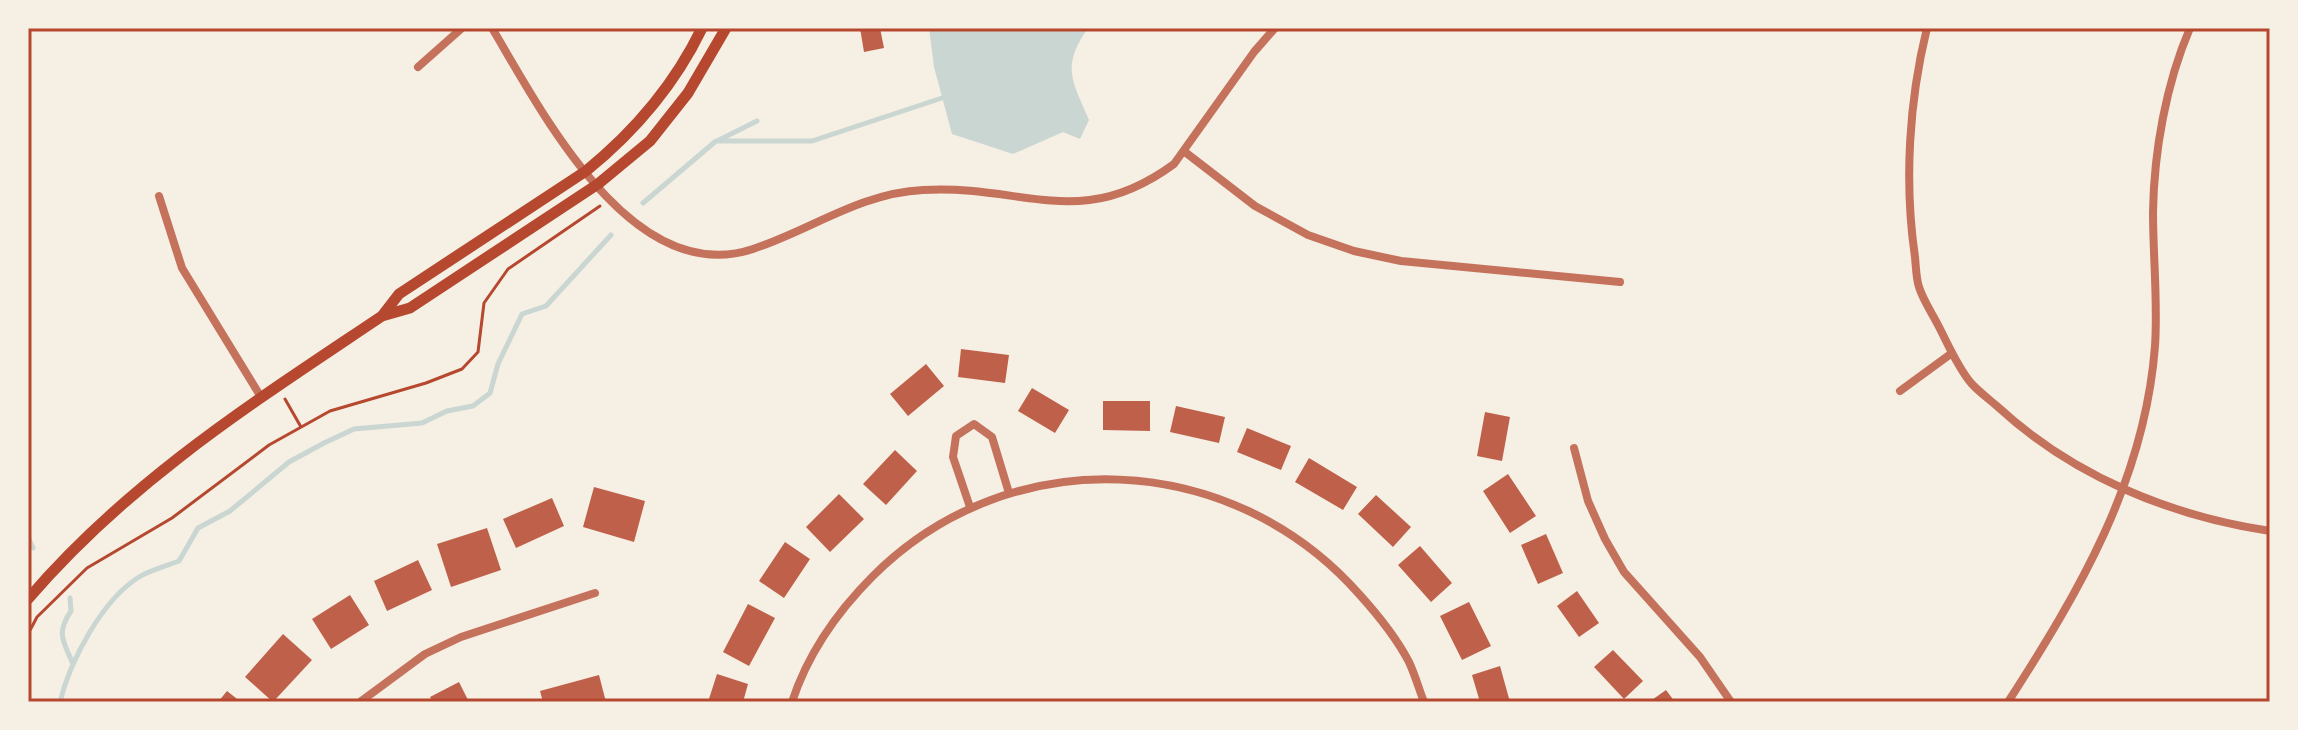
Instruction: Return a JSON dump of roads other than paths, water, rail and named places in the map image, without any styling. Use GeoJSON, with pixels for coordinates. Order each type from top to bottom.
{"type":"FeatureCollection","features":[{"type":"Feature","properties":{"kind":"main road"},"geometry":{"type":"LineString","coordinates":[[382,316],[399,294],[586,171],[628,136],[688,58],[702,28]]}},
{"type":"Feature","properties":{"kind":"main road"},"geometry":{"type":"LineString","coordinates":[[28,599],[60,562],[133,493],[201,438],[382,316],[410,308],[598,184],[650,141],[670,119],[705,68],[726,28]]}},
{"type":"Feature","properties":{"kind":"street"},"geometry":{"type":"LineString","coordinates":[[418,67],[462,28]]}},
{"type":"Feature","properties":{"kind":"street"},"geometry":{"type":"LineString","coordinates":[[492,28],[563,144],[611,199],[648,234],[674,248],[725,255],[751,250],[832,214],[886,195],[957,189],[1079,203],[1119,196],[1157,176],[1185,152],[1254,52],[1275,28]]}},
{"type":"Feature","properties":{"kind":"street"},"geometry":{"type":"LineString","coordinates":[[1927,28],[1921,51],[1909,155],[1910,225],[1919,288],[1971,383],[2052,450],[2123,489],[2179,511],[2270,531]]}},
{"type":"Feature","properties":{"kind":"street"},"geometry":{"type":"LineString","coordinates":[[2008,702],[2059,622],[2091,564],[2123,489],[2145,418],[2155,345],[2153,211],[2162,128],[2172,82],[2190,28]]}},
{"type":"Feature","properties":{"kind":"street"},"geometry":{"type":"LineString","coordinates":[[1185,152],[1255,206],[1308,235],[1354,251],[1401,261],[1620,282]]}},
{"type":"Feature","properties":{"kind":"street"},"geometry":{"type":"LineString","coordinates":[[159,196],[182,268],[261,397]]}},
{"type":"Feature","properties":{"kind":"street"},"geometry":{"type":"LineString","coordinates":[[1900,391],[1952,353]]}},
{"type":"Feature","properties":{"kind":"street"},"geometry":{"type":"LineString","coordinates":[[970,507],[953,457],[956,436],[974,424],[992,437],[1009,493]]}},
{"type":"Feature","properties":{"kind":"street"},"geometry":{"type":"LineString","coordinates":[[1574,448],[1588,501],[1624,572],[1700,657],[1731,702]]}},
{"type":"Feature","properties":{"kind":"street"},"geometry":{"type":"LineString","coordinates":[[792,702],[813,654],[833,622],[856,593],[910,543],[970,507],[1009,493],[1066,480],[1102,477],[1138,480],[1202,493],[1260,515],[1301,540],[1338,570],[1384,622],[1409,663],[1424,702]]}},
{"type":"Feature","properties":{"kind":"street"},"geometry":{"type":"LineString","coordinates":[[365,701],[425,654],[461,637],[595,593]]}},
{"type":"Feature","properties":{"kind":"waterway"},"geometry":{"type":"LineString","coordinates":[[643,203],[716,141],[812,141],[942,98]]}},
{"type":"Feature","properties":{"kind":"waterway"},"geometry":{"type":"LineString","coordinates":[[719,140],[757,121]]}},
{"type":"Feature","properties":{"kind":"waterway"},"geometry":{"type":"LineString","coordinates":[[60,702],[71,668],[89,633],[125,587],[153,570],[179,561],[198,528],[230,511],[289,462],[324,443],[354,429],[422,423],[447,411],[473,406],[490,393],[498,364],[522,314],[546,306],[611,235]]}},
{"type":"Feature","properties":{"kind":"waterway"},"geometry":{"type":"LineString","coordinates":[[28,537],[33,548]]}},
{"type":"Feature","properties":{"kind":"waterway"},"geometry":{"type":"LineString","coordinates":[[70,598],[71,611],[62,631],[73,664]]}}]}
